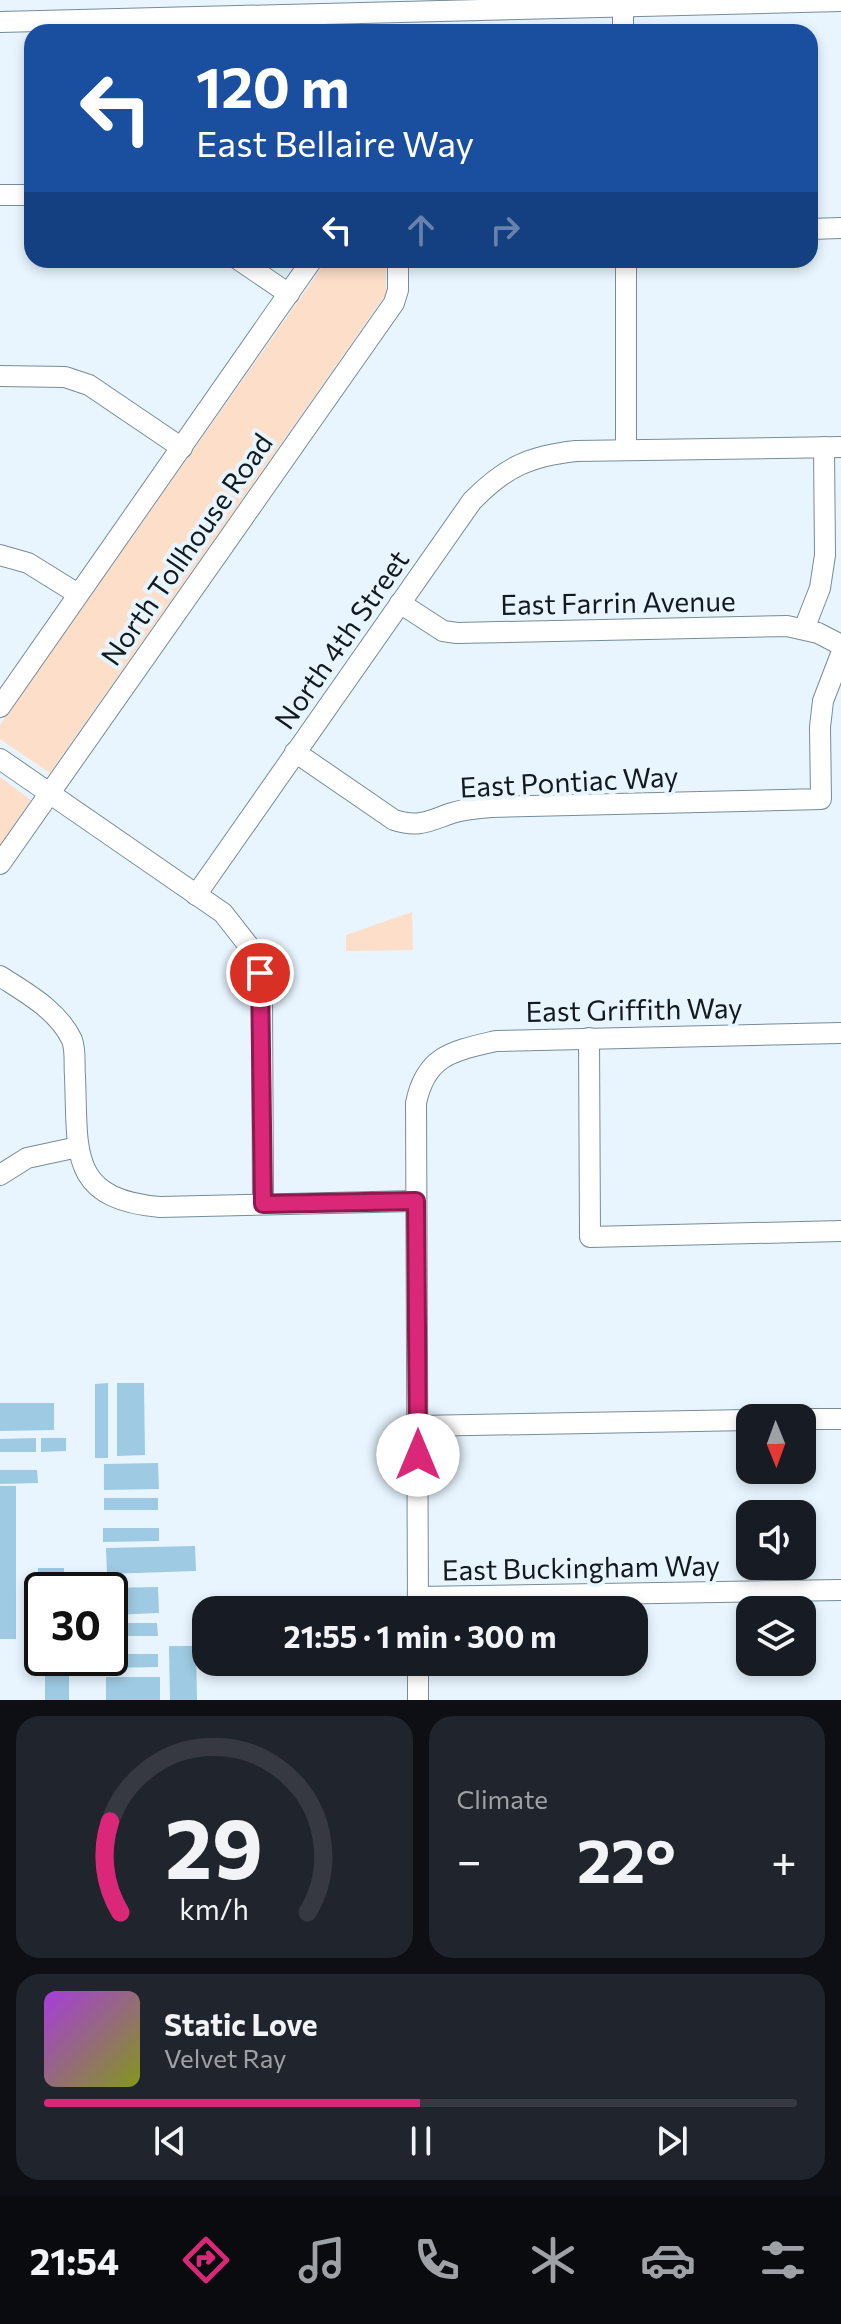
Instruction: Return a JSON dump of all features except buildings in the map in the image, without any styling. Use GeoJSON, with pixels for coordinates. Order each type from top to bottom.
{"type":"FeatureCollection","features":[{"type":"Feature","properties":{"kind":"street"},"geometry":{"type":"LineString","coordinates":[[0,22],[841,1]]}},
{"type":"Feature","properties":{"kind":"street"},"geometry":{"type":"LineString","coordinates":[[623,5],[623,24]]}},
{"type":"Feature","properties":{"kind":"street"},"geometry":{"type":"LineString","coordinates":[[0,195],[24,195]]}},
{"type":"Feature","properties":{"kind":"street"},"geometry":{"type":"LineString","coordinates":[[818,229],[841,228]]}},
{"type":"Feature","properties":{"kind":"street"},"geometry":{"type":"LineString","coordinates":[[251,268],[289,294]]}},
{"type":"Feature","properties":{"kind":"street"},"geometry":{"type":"LineString","coordinates":[[0,707],[307,268]]}},
{"type":"Feature","properties":{"kind":"street","name":"North Tollhouse Road"},"geometry":{"type":"LineString","coordinates":[[0,864],[394,303],[398,290],[398,268]]}},
{"type":"Feature","properties":{"kind":"street"},"geometry":{"type":"LineString","coordinates":[[626,268],[626,450]]}},
{"type":"Feature","properties":{"kind":"street"},"geometry":{"type":"LineString","coordinates":[[0,376],[65,377],[89,385],[182,448]]}},
{"type":"Feature","properties":{"kind":"street"},"geometry":{"type":"LineString","coordinates":[[804,629],[820,588],[833,447]]}},
{"type":"Feature","properties":{"kind":"street","name":"North 4th Street"},"geometry":{"type":"LineString","coordinates":[[196,895],[472,501],[491,481],[517,465],[545,455],[576,451],[833,447]]}},
{"type":"Feature","properties":{"kind":"street"},"geometry":{"type":"LineString","coordinates":[[0,555],[28,563],[78,594]]}},
{"type":"Feature","properties":{"kind":"street","name":"East Farrin Avenue"},"geometry":{"type":"LineString","coordinates":[[400,603],[443,631],[457,633],[787,626],[804,629],[841,645]]}},
{"type":"Feature","properties":{"kind":"street","name":"East Pontiac Way"},"geometry":{"type":"LineString","coordinates":[[295,752],[394,820],[408,824],[421,825],[453,813],[492,807],[821,799],[820,727],[823,701],[841,654]]}},
{"type":"Feature","properties":{"kind":"street"},"geometry":{"type":"LineString","coordinates":[[0,759],[223,913],[244,937],[260,973],[262,994],[263,1204]]}},
{"type":"Feature","properties":{"kind":"street"},"geometry":{"type":"LineString","coordinates":[[0,976],[49,1008],[73,1041],[78,1147],[88,1178],[108,1196],[134,1205],[160,1207],[416,1201],[418,1596]]}},
{"type":"Feature","properties":{"kind":"street","name":"East Griffith Way"},"geometry":{"type":"LineString","coordinates":[[416,1201],[416,1103],[420,1082],[432,1064],[459,1049],[496,1041],[841,1033]]}},
{"type":"Feature","properties":{"kind":"street"},"geometry":{"type":"LineString","coordinates":[[589,1038],[590,1237],[841,1231]]}},
{"type":"Feature","properties":{"kind":"street"},"geometry":{"type":"LineString","coordinates":[[0,1175],[27,1158],[78,1147]]}},
{"type":"Feature","properties":{"kind":"street"},"geometry":{"type":"LineString","coordinates":[[816,1419],[841,1419]]}},
{"type":"Feature","properties":{"kind":"street"},"geometry":{"type":"LineString","coordinates":[[418,1426],[736,1420]]}},
{"type":"Feature","properties":{"kind":"street","name":"East Buckingham Way"},"geometry":{"type":"LineString","coordinates":[[648,1596],[841,1590]]}},
{"type":"Feature","properties":{"kind":"street"},"geometry":{"type":"LineString","coordinates":[[418,1676],[418,1700]]}},
{"type":"Feature","properties":{"kind":"shaded area"},"geometry":{"type":"Polygon","coordinates":[[[321,268],[386,268],[386,294],[50,773],[0,739],[0,725],[321,268]]]}},
{"type":"Feature","properties":{"kind":"shaded area"},"geometry":{"type":"Polygon","coordinates":[[[0,777],[31,800],[0,845],[0,777]]]}},
{"type":"Feature","properties":{"kind":"shaded area"},"geometry":{"type":"Polygon","coordinates":[[[412,912],[413,950],[346,951],[346,935],[412,912]]]}},
{"type":"Feature","properties":{"kind":"route"},"geometry":{"type":"LineString","coordinates":[[260,973],[263,1204],[416,1201],[418,1455]]}}]}
